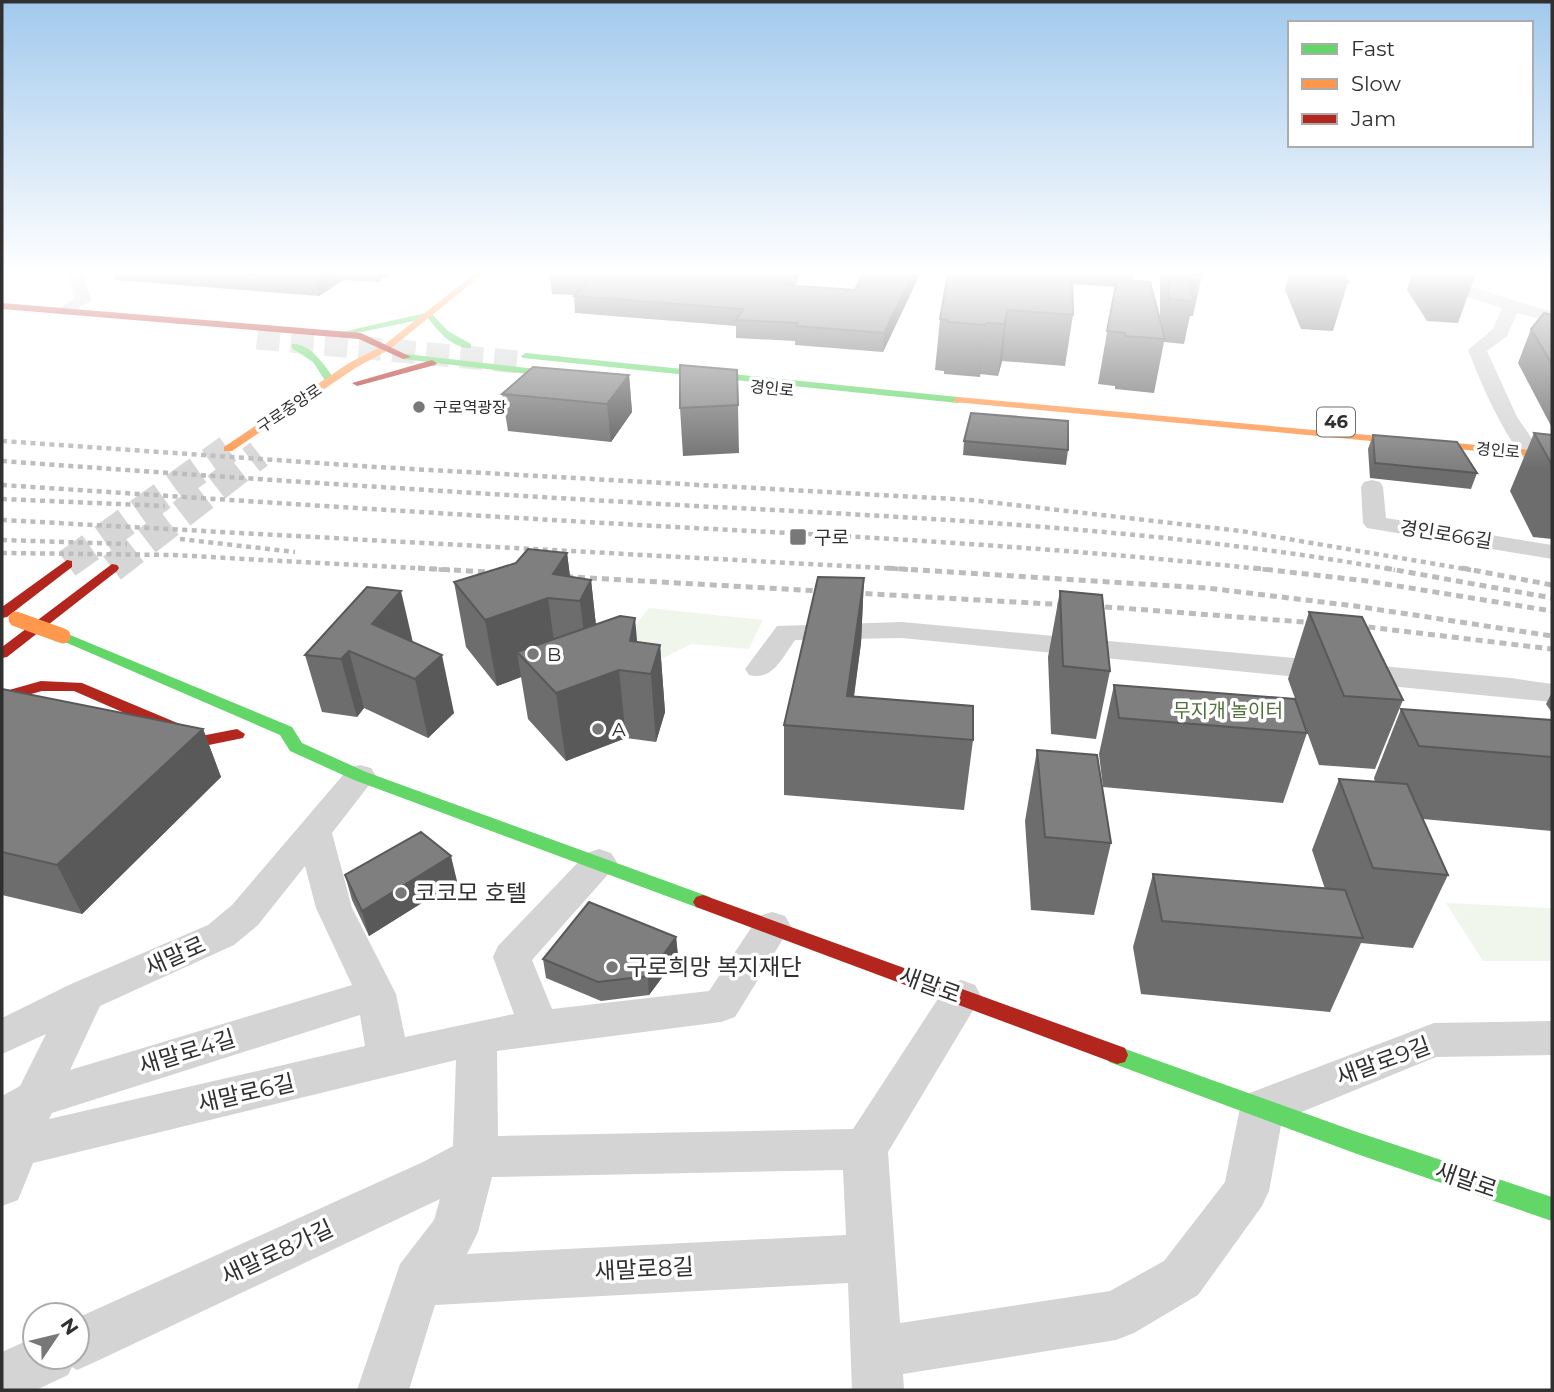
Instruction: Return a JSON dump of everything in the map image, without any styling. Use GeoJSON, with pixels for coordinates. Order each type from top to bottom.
{"type":"FeatureCollection","features":[{"type":"Feature","properties":{"kind":"main road"},"geometry":{"type":"LineString","coordinates":[[201,339],[341,351],[424,343],[473,346],[458,339]]}},
{"type":"Feature","properties":{"kind":"main road"},"geometry":{"type":"LineString","coordinates":[[368,339],[408,358],[443,361]]}},
{"type":"Feature","properties":{"kind":"main road","name":"구로중앙로"},"geometry":{"type":"LineString","coordinates":[[228,449],[330,380],[398,339]]}},
{"type":"Feature","properties":{"kind":"main road"},"geometry":{"type":"LineString","coordinates":[[295,346],[316,358],[325,368],[330,380]]}},
{"type":"Feature","properties":{"kind":"main road","name":"구로중앙로"},"geometry":{"type":"LineString","coordinates":[[387,347],[376,368],[351,386],[443,361]]}},
{"type":"Feature","properties":{"kind":"main road","name":"경인로"},"geometry":{"type":"LineString","coordinates":[[520,356],[882,398],[943,400],[1152,417],[1187,411],[1535,449],[1552,442]]}},
{"type":"Feature","properties":{"kind":"main road","name":"46"},"geometry":{"type":"LineString","coordinates":[[443,361],[895,407],[943,400]]}},
{"type":"Feature","properties":{"kind":"main road"},"geometry":{"type":"LineString","coordinates":[[6,616],[67,564]]}},
{"type":"Feature","properties":{"kind":"main road"},"geometry":{"type":"LineString","coordinates":[[2,654],[112,568]]}},
{"type":"Feature","properties":{"kind":"main road","name":"새말로"},"geometry":{"type":"LineString","coordinates":[[6,616],[63,636],[286,732],[289,747],[360,776],[1262,1108],[1552,1209]]}},
{"type":"Feature","properties":{"kind":"main road"},"geometry":{"type":"LineString","coordinates":[[2,636],[35,648]]}},
{"type":"Feature","properties":{"kind":"main road"},"geometry":{"type":"LineString","coordinates":[[2,697],[41,686],[76,686],[204,741],[242,737],[211,723]]}},
{"type":"Feature","properties":{"kind":"street"},"geometry":{"type":"LineString","coordinates":[[1492,339],[1477,350],[1493,390],[1535,449]]}},
{"type":"Feature","properties":{"kind":"street","name":"경인로66길"},"geometry":{"type":"LineString","coordinates":[[1372,487],[1375,523],[1552,552]]}},
{"type":"Feature","properties":{"kind":"street"},"geometry":{"type":"LineString","coordinates":[[758,631],[902,630],[1259,672],[1511,687],[1552,693]]}},
{"type":"Feature","properties":{"kind":"street"},"geometry":{"type":"LineString","coordinates":[[759,669],[787,632]]}},
{"type":"Feature","properties":{"kind":"street","name":"새말로"},"geometry":{"type":"LineString","coordinates":[[2,1038],[85,995],[221,935],[245,915],[360,776]]}},
{"type":"Feature","properties":{"kind":"street"},"geometry":{"type":"LineString","coordinates":[[314,831],[334,908],[376,994],[388,1059]]}},
{"type":"Feature","properties":{"kind":"street"},"geometry":{"type":"LineString","coordinates":[[539,1027],[512,957],[599,862]]}},
{"type":"Feature","properties":{"kind":"street","name":"새말로6길"},"geometry":{"type":"LineString","coordinates":[[14,1137],[476,1038],[539,1027],[721,1006],[772,926]]}},
{"type":"Feature","properties":{"kind":"street","name":"새말로4길"},"geometry":{"type":"LineString","coordinates":[[14,1137],[376,994]]}},
{"type":"Feature","properties":{"kind":"street"},"geometry":{"type":"LineString","coordinates":[[14,1137],[85,995]]}},
{"type":"Feature","properties":{"kind":"street"},"geometry":{"type":"LineString","coordinates":[[961,996],[865,1149],[877,1372],[1116,1315],[1181,1278],[1246,1191],[1262,1108]]}},
{"type":"Feature","properties":{"kind":"street"},"geometry":{"type":"LineString","coordinates":[[383,1390],[417,1281],[454,1232],[475,1157],[478,1094],[476,1038]]}},
{"type":"Feature","properties":{"kind":"street","name":"새말로9길"},"geometry":{"type":"LineString","coordinates":[[1262,1108],[1434,1040],[1552,1038]]}},
{"type":"Feature","properties":{"kind":"street","name":"새말로8가길"},"geometry":{"type":"LineString","coordinates":[[91,1339],[439,1177],[475,1157],[865,1149]]}},
{"type":"Feature","properties":{"kind":"street","name":"새말로8길"},"geometry":{"type":"LineString","coordinates":[[417,1281],[871,1258]]}},
{"type":"Feature","properties":{"kind":"street"},"geometry":{"type":"LineString","coordinates":[[2,1379],[21,1370]]}},
{"type":"Feature","properties":{"kind":"shaded area"},"geometry":{"type":"Polygon","coordinates":[[[649,608],[763,620],[749,649],[691,644],[640,670],[619,646],[649,608]]]}},
{"type":"Feature","properties":{"kind":"shaded area"},"geometry":{"type":"Polygon","coordinates":[[[1446,903],[1552,908],[1552,961],[1483,961],[1446,903]]]}},
{"type":"Feature","properties":{"kind":"building"},"geometry":{"type":"Polygon","coordinates":[[[1537,339],[1552,339],[1552,364],[1537,339]]]}},
{"type":"Feature","properties":{"kind":"building"},"geometry":{"type":"Polygon","coordinates":[[[680,365],[737,370],[738,405],[680,408],[680,365]]]}},
{"type":"Feature","properties":{"kind":"building"},"geometry":{"type":"Polygon","coordinates":[[[533,367],[629,375],[607,404],[502,394],[533,367]]]}},
{"type":"Feature","properties":{"kind":"building"},"geometry":{"type":"Polygon","coordinates":[[[971,413],[1068,421],[1068,450],[964,441],[971,413]]]}},
{"type":"Feature","properties":{"kind":"building"},"geometry":{"type":"Polygon","coordinates":[[[1534,433],[1552,435],[1552,465],[1534,433]]]}},
{"type":"Feature","properties":{"kind":"building"},"geometry":{"type":"Polygon","coordinates":[[[1373,435],[1457,442],[1477,473],[1375,463],[1373,435]]]}},
{"type":"Feature","properties":{"kind":"building"},"geometry":{"type":"Polygon","coordinates":[[[528,549],[567,553],[553,574],[591,580],[580,601],[548,598],[485,620],[454,582],[516,563],[528,549]]]}},
{"type":"Feature","properties":{"kind":"building"},"geometry":{"type":"Polygon","coordinates":[[[818,577],[864,578],[847,696],[973,706],[973,740],[784,725],[818,577]]]}},
{"type":"Feature","properties":{"kind":"building"},"geometry":{"type":"Polygon","coordinates":[[[367,587],[401,591],[372,624],[442,655],[415,679],[349,651],[341,659],[305,655],[367,587]]]}},
{"type":"Feature","properties":{"kind":"building"},"geometry":{"type":"Polygon","coordinates":[[[1060,591],[1102,595],[1110,671],[1063,666],[1060,591]]]}},
{"type":"Feature","properties":{"kind":"building"},"geometry":{"type":"Polygon","coordinates":[[[1309,612],[1362,617],[1403,700],[1344,696],[1309,612]]]}},
{"type":"Feature","properties":{"kind":"building"},"geometry":{"type":"Polygon","coordinates":[[[620,616],[635,618],[630,641],[660,645],[651,674],[619,670],[556,693],[517,652],[620,616]]]}},
{"type":"Feature","properties":{"kind":"building"},"geometry":{"type":"Polygon","coordinates":[[[1114,685],[1295,699],[1307,733],[1119,718],[1114,685]]]}},
{"type":"Feature","properties":{"kind":"building"},"geometry":{"type":"Polygon","coordinates":[[[2,689],[203,729],[57,865],[2,852],[2,689]]]}},
{"type":"Feature","properties":{"kind":"building"},"geometry":{"type":"Polygon","coordinates":[[[1401,709],[1552,720],[1552,757],[1419,746],[1401,709]]]}},
{"type":"Feature","properties":{"kind":"building"},"geometry":{"type":"Polygon","coordinates":[[[1037,750],[1097,755],[1111,843],[1045,837],[1037,750]]]}},
{"type":"Feature","properties":{"kind":"building"},"geometry":{"type":"Polygon","coordinates":[[[1339,779],[1407,784],[1448,875],[1373,868],[1339,779]]]}},
{"type":"Feature","properties":{"kind":"building"},"geometry":{"type":"Polygon","coordinates":[[[421,832],[451,856],[362,911],[345,875],[421,832]]]}},
{"type":"Feature","properties":{"kind":"building"},"geometry":{"type":"Polygon","coordinates":[[[1153,874],[1345,890],[1363,938],[1162,921],[1153,874]]]}},
{"type":"Feature","properties":{"kind":"building"},"geometry":{"type":"Polygon","coordinates":[[[589,902],[676,937],[648,976],[598,982],[543,959],[589,902]]]}},
{"type":"Feature","properties":{"kind":"tunnel"},"geometry":{"type":"LineString","coordinates":[[267,339],[519,362]]}},
{"type":"Feature","properties":{"kind":"tunnel"},"geometry":{"type":"LineString","coordinates":[[67,564],[228,449]]}},
{"type":"Feature","properties":{"kind":"tunnel"},"geometry":{"type":"LineString","coordinates":[[112,568],[259,454]]}},
{"type":"Feature","properties":{"kind":"railway"},"geometry":{"type":"LineString","coordinates":[[2,441],[376,467],[971,500],[1241,531],[1471,570]]}},
{"type":"Feature","properties":{"kind":"railway"},"geometry":{"type":"LineString","coordinates":[[2,461],[435,491],[1047,527],[1222,544],[1395,570]]}},
{"type":"Feature","properties":{"kind":"railway"},"geometry":{"type":"LineString","coordinates":[[2,485],[954,543],[1269,570]]}},
{"type":"Feature","properties":{"kind":"railway"},"geometry":{"type":"LineString","coordinates":[[2,499],[165,506]]}},
{"type":"Feature","properties":{"kind":"railway"},"geometry":{"type":"LineString","coordinates":[[2,520],[919,570]]}},
{"type":"Feature","properties":{"kind":"railway"},"geometry":{"type":"LineString","coordinates":[[180,539],[295,552]]}},
{"type":"Feature","properties":{"kind":"railway"},"geometry":{"type":"LineString","coordinates":[[2,540],[127,544]]}},
{"type":"Feature","properties":{"kind":"railway"},"geometry":{"type":"LineString","coordinates":[[2,553],[172,555],[450,570]]}},
{"type":"Feature","properties":{"kind":"railway"},"geometry":{"type":"LineString","coordinates":[[418,568],[505,573]]}},
{"type":"Feature","properties":{"kind":"railway"},"geometry":{"type":"LineString","coordinates":[[887,568],[919,570]]}},
{"type":"Feature","properties":{"kind":"railway"},"geometry":{"type":"LineString","coordinates":[[1254,568],[1367,581],[1552,611]]}},
{"type":"Feature","properties":{"kind":"railway"},"geometry":{"type":"LineString","coordinates":[[1385,568],[1552,598]]}},
{"type":"Feature","properties":{"kind":"railway"},"geometry":{"type":"LineString","coordinates":[[1462,568],[1552,585]]}},
{"type":"Feature","properties":{"kind":"railway"},"geometry":{"type":"LineString","coordinates":[[919,570],[1207,588],[1355,606],[1552,636]]}},
{"type":"Feature","properties":{"kind":"railway"},"geometry":{"type":"LineString","coordinates":[[554,576],[1121,608],[1368,627],[1552,649]]}},
{"type":"Feature","properties":{"kind":"traffic: fast"},"geometry":{"type":"LineString","coordinates":[[456,339],[468,346]]}},
{"type":"Feature","properties":{"kind":"traffic: fast"},"geometry":{"type":"LineString","coordinates":[[295,346],[316,360],[330,380]]}},
{"type":"Feature","properties":{"kind":"traffic: fast"},"geometry":{"type":"LineString","coordinates":[[526,356],[958,400]]}},
{"type":"Feature","properties":{"kind":"traffic: fast"},"geometry":{"type":"LineString","coordinates":[[406,357],[554,374]]}},
{"type":"Feature","properties":{"kind":"traffic: fast"},"geometry":{"type":"LineString","coordinates":[[63,636],[286,731],[296,747],[360,776],[703,902]]}},
{"type":"Feature","properties":{"kind":"traffic: fast"},"geometry":{"type":"LineString","coordinates":[[1117,1055],[1357,1143],[1552,1209]]}},
{"type":"Feature","properties":{"kind":"traffic: slow"},"geometry":{"type":"LineString","coordinates":[[228,449],[353,365],[397,339]]}},
{"type":"Feature","properties":{"kind":"traffic: slow"},"geometry":{"type":"LineString","coordinates":[[958,400],[1552,455]]}},
{"type":"Feature","properties":{"kind":"traffic: slow"},"geometry":{"type":"LineString","coordinates":[[16,619],[63,636]]}},
{"type":"Feature","properties":{"kind":"traffic: jam"},"geometry":{"type":"LineString","coordinates":[[367,339],[406,357]]}},
{"type":"Feature","properties":{"kind":"traffic: jam"},"geometry":{"type":"LineString","coordinates":[[357,383],[432,363]]}},
{"type":"Feature","properties":{"kind":"traffic: jam"},"geometry":{"type":"LineString","coordinates":[[2,614],[67,564]]}},
{"type":"Feature","properties":{"kind":"traffic: jam"},"geometry":{"type":"LineString","coordinates":[[2,654],[112,568]]}},
{"type":"Feature","properties":{"kind":"traffic: jam"},"geometry":{"type":"LineString","coordinates":[[2,697],[41,686],[76,686],[204,741],[237,734]]}},
{"type":"Feature","properties":{"kind":"traffic: jam"},"geometry":{"type":"LineString","coordinates":[[703,902],[1117,1055]]}},
{"type":"Feature","properties":{"kind":"place","name":"구로역광장"},"geometry":{"type":"Point","coordinates":[419,407]}},
{"type":"Feature","properties":{"kind":"place","name":"구로"},"geometry":{"type":"Point","coordinates":[798,537]}},
{"type":"Feature","properties":{"kind":"place","name":"B"},"geometry":{"type":"Point","coordinates":[533,654]}},
{"type":"Feature","properties":{"kind":"place","name":"A"},"geometry":{"type":"Point","coordinates":[598,729]}},
{"type":"Feature","properties":{"kind":"place","name":"코코모 호텔"},"geometry":{"type":"Point","coordinates":[401,893]}},
{"type":"Feature","properties":{"kind":"place","name":"구로희망 복지재단"},"geometry":{"type":"Point","coordinates":[612,967]}},
{"type":"Feature","properties":{"kind":"park label","name":"무지개 놀이터"},"geometry":{"type":"Point","coordinates":[1228,710]}}]}
